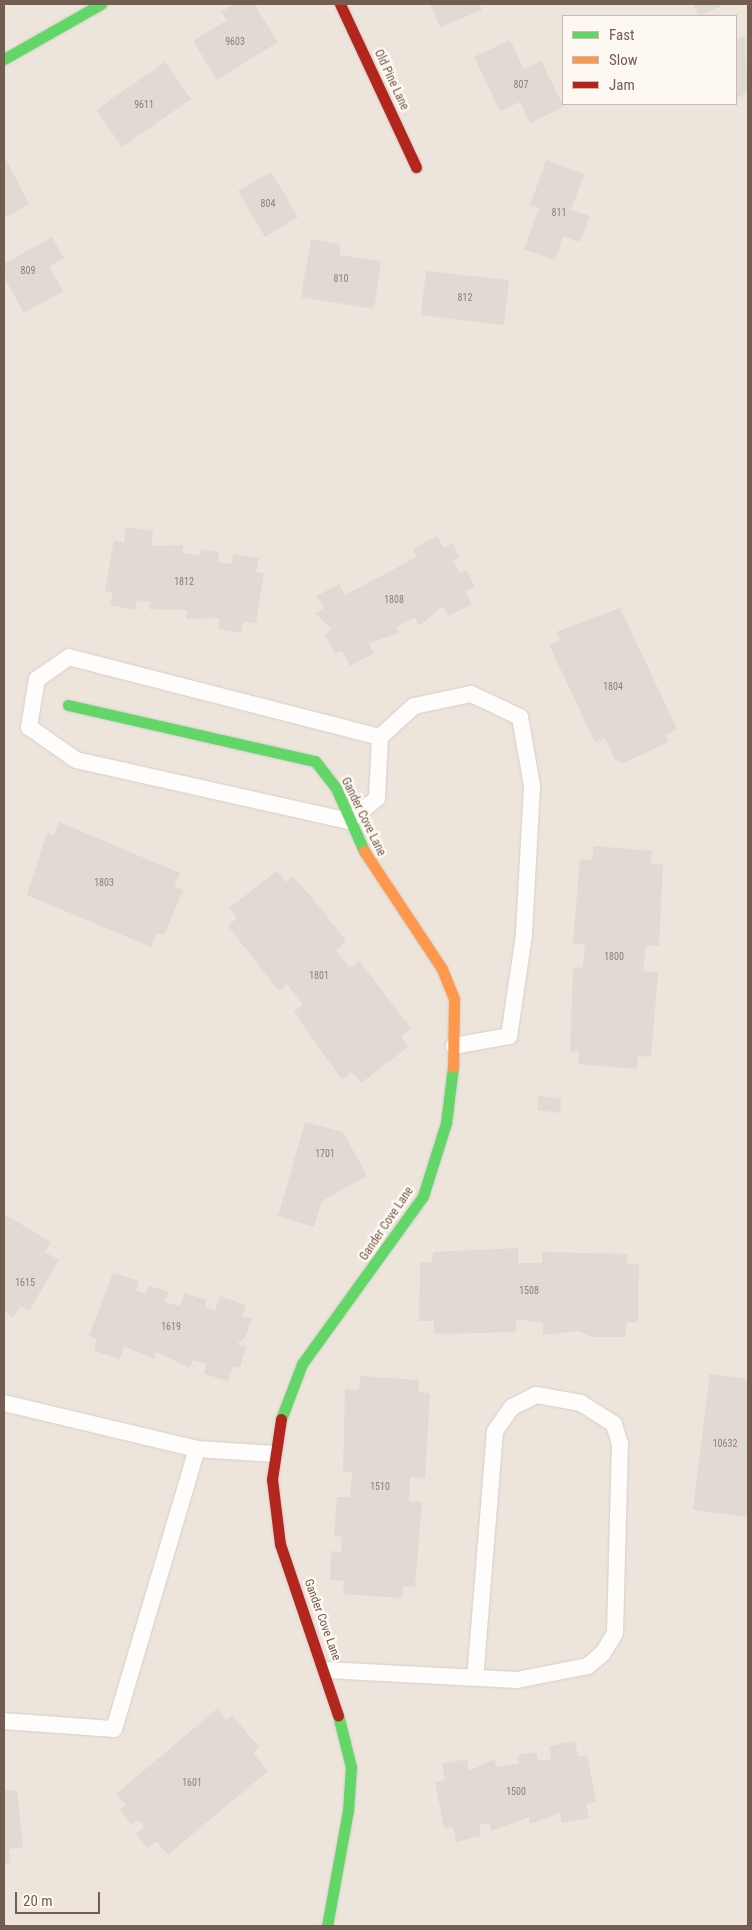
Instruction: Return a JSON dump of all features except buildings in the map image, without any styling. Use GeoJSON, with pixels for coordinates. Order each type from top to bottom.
{"type":"FeatureCollection","features":[{"type":"Feature","properties":{"kind":"street"},"geometry":{"type":"LineString","coordinates":[[4,59],[101,4]]}},
{"type":"Feature","properties":{"kind":"street","name":"Old Pine Lane"},"geometry":{"type":"LineString","coordinates":[[340,4],[416,167]]}},
{"type":"Feature","properties":{"kind":"street","name":"Gander Cove Lane"},"geometry":{"type":"LineString","coordinates":[[68,705],[315,762],[336,788],[349,821],[380,881],[442,969],[454,999],[454,1046],[446,1123],[424,1196],[302,1364],[283,1408],[274,1454],[272,1479],[280,1544],[326,1670],[351,1767],[348,1811],[327,1926]]}},
{"type":"Feature","properties":{"kind":"lane"},"geometry":{"type":"LineString","coordinates":[[380,737],[69,657],[37,679],[29,727],[76,760],[349,821],[377,798],[380,737],[414,706],[472,694],[520,717],[532,786],[524,935],[509,1036],[454,1046]]}},
{"type":"Feature","properties":{"kind":"lane"},"geometry":{"type":"LineString","coordinates":[[326,1670],[517,1680],[588,1666],[615,1633],[620,1444],[614,1424],[581,1403],[536,1395],[512,1407],[495,1431],[475,1677]]}},
{"type":"Feature","properties":{"kind":"lane"},"geometry":{"type":"LineString","coordinates":[[4,1403],[197,1449],[274,1454]]}},
{"type":"Feature","properties":{"kind":"lane"},"geometry":{"type":"LineString","coordinates":[[4,1721],[114,1729],[197,1449]]}},
{"type":"Feature","properties":{"kind":"shaded area"},"geometry":{"type":"Polygon","coordinates":[[[4,4],[748,4],[748,1926],[4,1926],[4,4]]]}},
{"type":"Feature","properties":{"kind":"traffic: fast"},"geometry":{"type":"LineString","coordinates":[[4,59],[101,4]]}},
{"type":"Feature","properties":{"kind":"traffic: fast"},"geometry":{"type":"LineString","coordinates":[[68,705],[315,761],[336,788],[364,851]]}},
{"type":"Feature","properties":{"kind":"traffic: fast"},"geometry":{"type":"LineString","coordinates":[[281,1419],[302,1364],[423,1196],[446,1123],[453,1067]]}},
{"type":"Feature","properties":{"kind":"traffic: fast"},"geometry":{"type":"LineString","coordinates":[[327,1926],[348,1811],[351,1767],[338,1715]]}},
{"type":"Feature","properties":{"kind":"traffic: slow"},"geometry":{"type":"LineString","coordinates":[[364,851],[442,969],[454,999],[453,1067]]}},
{"type":"Feature","properties":{"kind":"traffic: jam"},"geometry":{"type":"LineString","coordinates":[[340,4],[416,167]]}},
{"type":"Feature","properties":{"kind":"traffic: jam"},"geometry":{"type":"LineString","coordinates":[[281,1419],[272,1479],[280,1544],[338,1715]]}}]}
